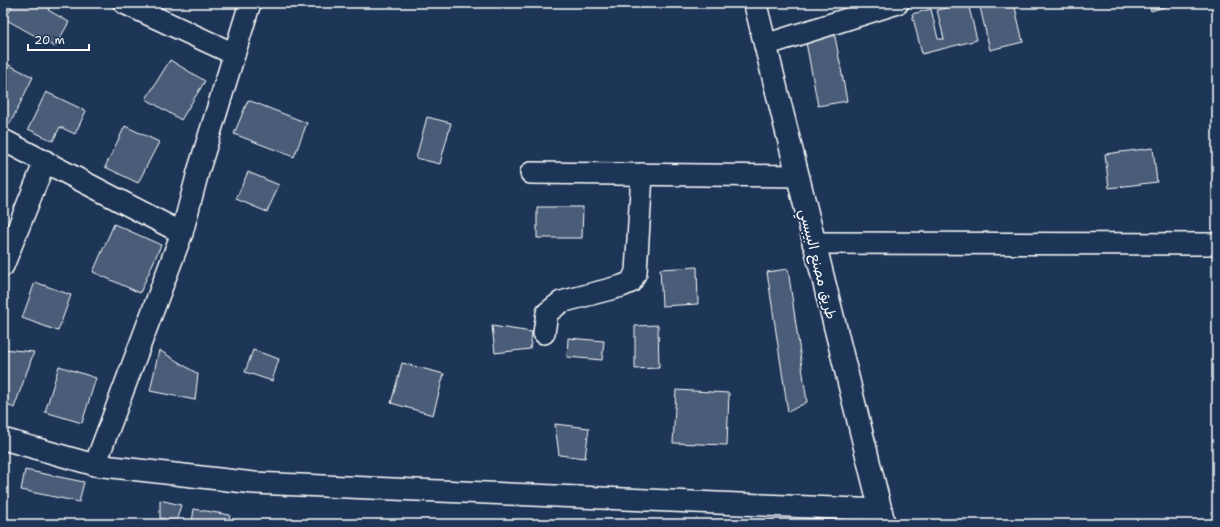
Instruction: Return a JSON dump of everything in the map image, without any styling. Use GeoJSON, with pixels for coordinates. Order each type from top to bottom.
{"type":"FeatureCollection","features":[{"type":"Feature","properties":{"kind":"main road","name":"طريق مصنع البيبسي"},"geometry":{"type":"LineString","coordinates":[[755,3],[813,243],[882,517]]}},
{"type":"Feature","properties":{"kind":"street"},"geometry":{"type":"LineString","coordinates":[[124,3],[234,54]]}},
{"type":"Feature","properties":{"kind":"street"},"geometry":{"type":"LineString","coordinates":[[95,465],[182,233],[250,3]]}},
{"type":"Feature","properties":{"kind":"street"},"geometry":{"type":"LineString","coordinates":[[765,45],[898,3]]}},
{"type":"Feature","properties":{"kind":"street"},"geometry":{"type":"LineString","coordinates":[[3,140],[182,233]]}},
{"type":"Feature","properties":{"kind":"street"},"geometry":{"type":"LineString","coordinates":[[3,266],[45,161]]}},
{"type":"Feature","properties":{"kind":"street"},"geometry":{"type":"LineString","coordinates":[[531,173],[797,176]]}},
{"type":"Feature","properties":{"kind":"street"},"geometry":{"type":"LineString","coordinates":[[544,334],[547,313],[561,302],[622,286],[631,282],[636,272],[642,174]]}},
{"type":"Feature","properties":{"kind":"street"},"geometry":{"type":"LineString","coordinates":[[813,243],[1217,244]]}},
{"type":"Feature","properties":{"kind":"street"},"geometry":{"type":"LineString","coordinates":[[3,439],[95,465],[254,483],[882,517]]}},
{"type":"Feature","properties":{"kind":"building"},"geometry":{"type":"Polygon","coordinates":[[[14,3],[52,3],[48,10],[69,22],[55,47],[5,19],[14,3]]]}},
{"type":"Feature","properties":{"kind":"building"},"geometry":{"type":"Polygon","coordinates":[[[968,3],[977,40],[922,54],[912,14],[931,9],[938,39],[944,39],[937,10],[968,3]]]}},
{"type":"Feature","properties":{"kind":"building"},"geometry":{"type":"Polygon","coordinates":[[[979,3],[1014,3],[1023,42],[990,50],[979,3]]]}},
{"type":"Feature","properties":{"kind":"building"},"geometry":{"type":"Polygon","coordinates":[[[1134,3],[1177,3],[1151,11],[1149,6],[1136,7],[1134,3]]]}},
{"type":"Feature","properties":{"kind":"building"},"geometry":{"type":"Polygon","coordinates":[[[834,31],[847,101],[818,106],[805,37],[834,31]]]}},
{"type":"Feature","properties":{"kind":"building"},"geometry":{"type":"Polygon","coordinates":[[[170,60],[205,81],[181,120],[146,99],[170,60]]]}},
{"type":"Feature","properties":{"kind":"building"},"geometry":{"type":"Polygon","coordinates":[[[3,62],[33,77],[10,124],[3,120],[3,62]]]}},
{"type":"Feature","properties":{"kind":"building"},"geometry":{"type":"Polygon","coordinates":[[[46,92],[86,111],[75,134],[60,127],[53,141],[28,129],[46,92]]]}},
{"type":"Feature","properties":{"kind":"building"},"geometry":{"type":"Polygon","coordinates":[[[248,100],[307,123],[294,157],[234,134],[248,100]]]}},
{"type":"Feature","properties":{"kind":"building"},"geometry":{"type":"Polygon","coordinates":[[[427,117],[451,123],[440,164],[416,158],[427,117]]]}},
{"type":"Feature","properties":{"kind":"building"},"geometry":{"type":"Polygon","coordinates":[[[125,126],[159,142],[138,183],[105,167],[125,126]]]}},
{"type":"Feature","properties":{"kind":"building"},"geometry":{"type":"Polygon","coordinates":[[[1153,148],[1157,182],[1109,188],[1105,154],[1153,148]]]}},
{"type":"Feature","properties":{"kind":"building"},"geometry":{"type":"Polygon","coordinates":[[[248,172],[279,185],[267,212],[236,199],[248,172]]]}},
{"type":"Feature","properties":{"kind":"building"},"geometry":{"type":"Polygon","coordinates":[[[537,207],[583,207],[582,238],[537,238],[537,207]]]}},
{"type":"Feature","properties":{"kind":"building"},"geometry":{"type":"Polygon","coordinates":[[[114,224],[161,245],[140,293],[93,272],[114,224]]]}},
{"type":"Feature","properties":{"kind":"building"},"geometry":{"type":"Polygon","coordinates":[[[697,267],[698,304],[662,306],[660,269],[697,267]]]}},
{"type":"Feature","properties":{"kind":"building"},"geometry":{"type":"Polygon","coordinates":[[[788,269],[807,402],[788,412],[767,272],[788,269]]]}},
{"type":"Feature","properties":{"kind":"building"},"geometry":{"type":"Polygon","coordinates":[[[35,282],[71,295],[58,331],[22,318],[35,282]]]}},
{"type":"Feature","properties":{"kind":"building"},"geometry":{"type":"Polygon","coordinates":[[[658,325],[659,368],[635,369],[635,326],[658,325]]]}},
{"type":"Feature","properties":{"kind":"building"},"geometry":{"type":"Polygon","coordinates":[[[492,326],[532,332],[530,349],[495,353],[492,326]]]}},
{"type":"Feature","properties":{"kind":"building"},"geometry":{"type":"Polygon","coordinates":[[[568,338],[604,341],[602,360],[567,357],[568,338]]]}},
{"type":"Feature","properties":{"kind":"building"},"geometry":{"type":"Polygon","coordinates":[[[3,349],[34,352],[14,408],[3,403],[3,349]]]}},
{"type":"Feature","properties":{"kind":"building"},"geometry":{"type":"Polygon","coordinates":[[[159,350],[198,374],[195,400],[150,391],[159,350]]]}},
{"type":"Feature","properties":{"kind":"building"},"geometry":{"type":"Polygon","coordinates":[[[253,350],[279,359],[272,381],[245,372],[253,350]]]}},
{"type":"Feature","properties":{"kind":"building"},"geometry":{"type":"Polygon","coordinates":[[[402,363],[444,374],[433,415],[391,403],[402,363]]]}},
{"type":"Feature","properties":{"kind":"building"},"geometry":{"type":"Polygon","coordinates":[[[59,366],[96,378],[82,423],[45,412],[59,366]]]}},
{"type":"Feature","properties":{"kind":"building"},"geometry":{"type":"Polygon","coordinates":[[[676,390],[729,393],[727,445],[673,443],[676,390]]]}},
{"type":"Feature","properties":{"kind":"building"},"geometry":{"type":"Polygon","coordinates":[[[555,424],[589,428],[585,458],[559,455],[555,424]]]}},
{"type":"Feature","properties":{"kind":"building"},"geometry":{"type":"Polygon","coordinates":[[[25,470],[84,482],[79,502],[21,490],[25,470]]]}},
{"type":"Feature","properties":{"kind":"building"},"geometry":{"type":"Polygon","coordinates":[[[160,500],[181,505],[176,522],[160,518],[160,500]]]}},
{"type":"Feature","properties":{"kind":"building"},"geometry":{"type":"Polygon","coordinates":[[[194,509],[230,515],[228,524],[192,522],[194,509]]]}}]}
